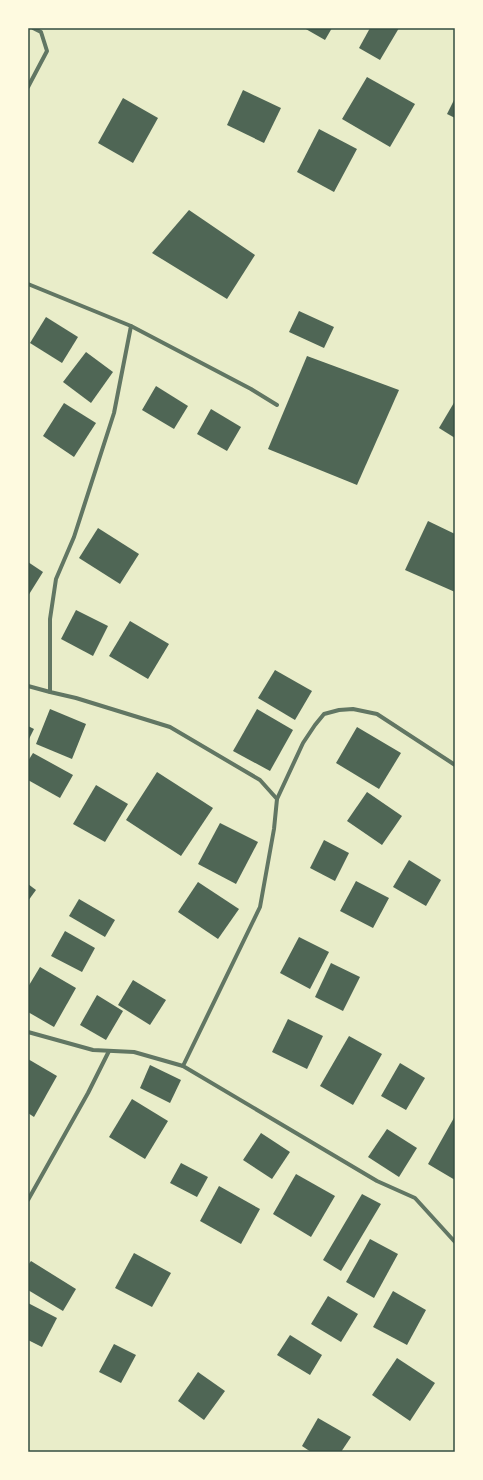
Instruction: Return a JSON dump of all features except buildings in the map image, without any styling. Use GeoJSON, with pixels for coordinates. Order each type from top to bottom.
{"type":"FeatureCollection","features":[{"type":"Feature","properties":{"kind":"street"},"geometry":{"type":"LineString","coordinates":[[28,87],[47,51],[41,32],[33,28]]}},
{"type":"Feature","properties":{"kind":"street"},"geometry":{"type":"LineString","coordinates":[[28,284],[131,326],[238,382],[277,405]]}},
{"type":"Feature","properties":{"kind":"street"},"geometry":{"type":"LineString","coordinates":[[50,692],[50,619],[56,579],[74,537],[114,414],[131,326]]}},
{"type":"Feature","properties":{"kind":"street"},"geometry":{"type":"LineString","coordinates":[[28,686],[76,698],[170,727],[260,780],[277,799]]}},
{"type":"Feature","properties":{"kind":"street"},"geometry":{"type":"LineString","coordinates":[[183,1066],[260,907],[274,829],[277,799],[303,743],[324,714],[339,710],[353,709],[377,714],[455,765]]}},
{"type":"Feature","properties":{"kind":"street"},"geometry":{"type":"LineString","coordinates":[[28,1032],[93,1050],[134,1052],[183,1066],[377,1181],[415,1198],[455,1242]]}},
{"type":"Feature","properties":{"kind":"street"},"geometry":{"type":"LineString","coordinates":[[28,1200],[88,1093],[109,1051]]}}]}
